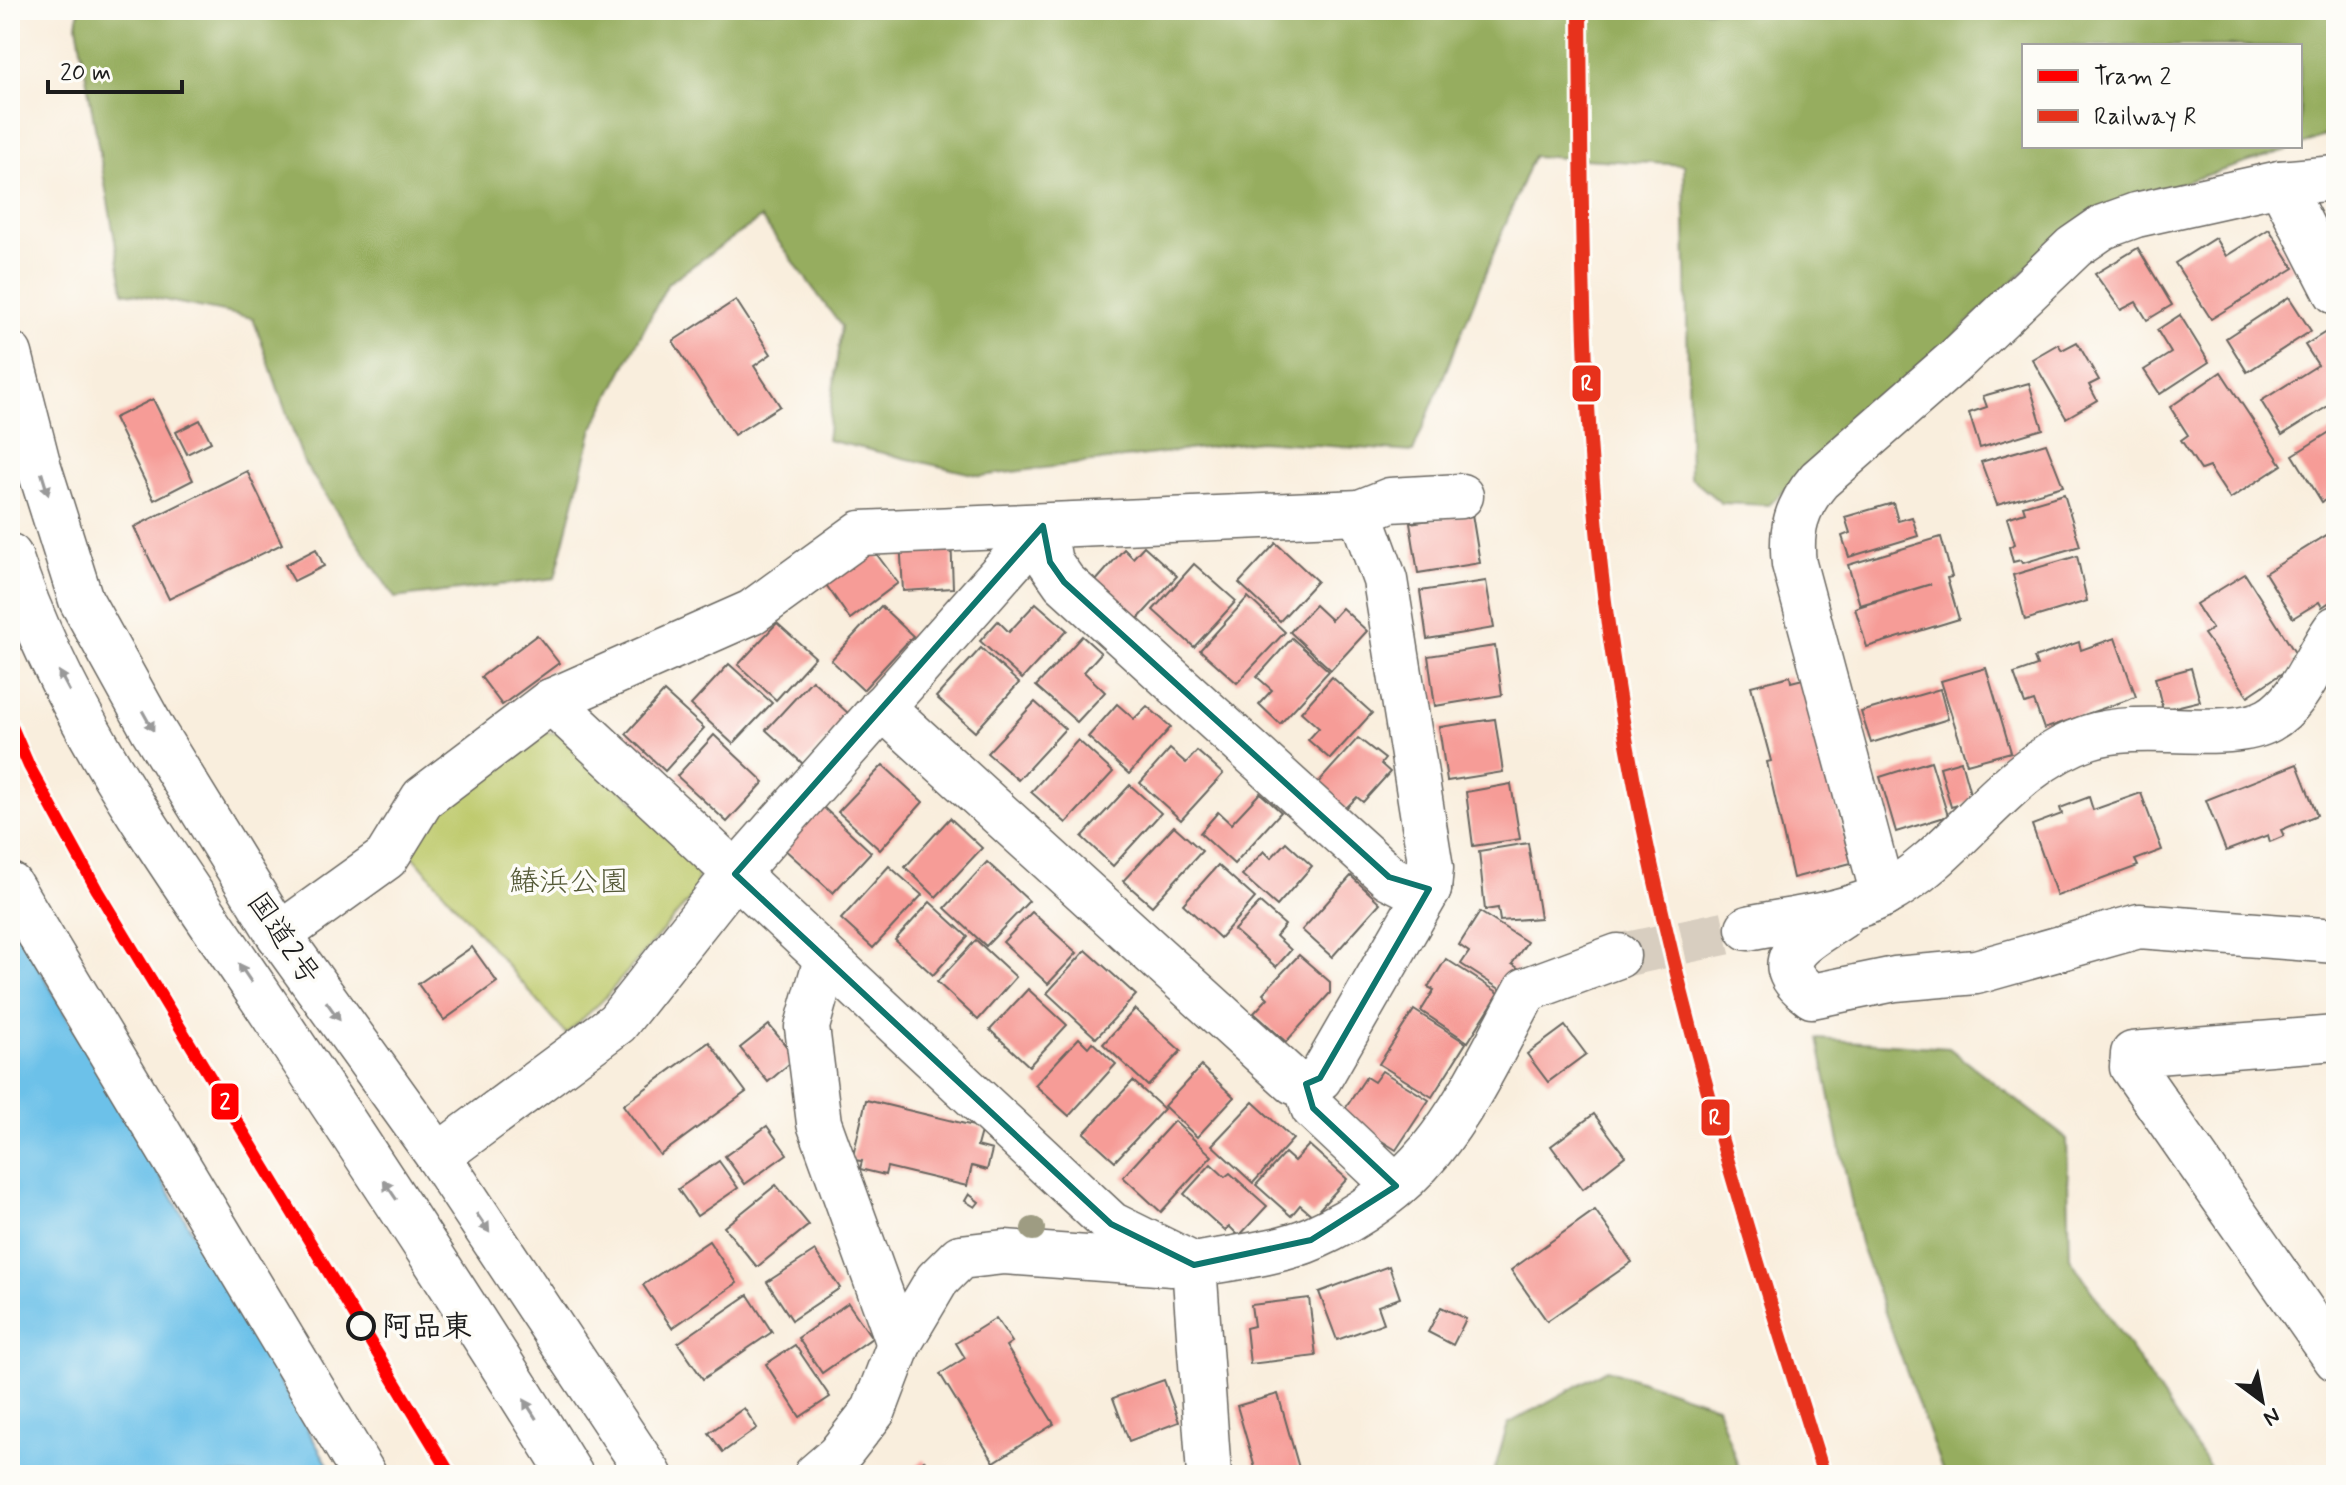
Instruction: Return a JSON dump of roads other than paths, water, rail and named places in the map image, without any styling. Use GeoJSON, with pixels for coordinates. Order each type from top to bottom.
{"type":"FeatureCollection","features":[{"type":"Feature","properties":{"kind":"main road"},"geometry":{"type":"LineString","coordinates":[[1869,900],[1794,564],[1791,542],[1794,519],[1804,498],[1819,480],[1957,359],[2088,236],[2136,215],[2280,183],[2336,178]]}},
{"type":"Feature","properties":{"kind":"main road"},"geometry":{"type":"LineString","coordinates":[[2280,183],[2336,292]]}},
{"type":"Feature","properties":{"kind":"main road","name":"国道2号"},"geometry":{"type":"LineString","coordinates":[[10,354],[39,467],[81,600],[153,730],[279,935],[438,1156],[650,1475]]}},
{"type":"Feature","properties":{"kind":"main road"},"geometry":{"type":"LineString","coordinates":[[279,935],[386,858],[423,798],[551,701],[752,612],[861,533],[1360,512],[1390,500],[1461,496]]}},
{"type":"Feature","properties":{"kind":"main road"},"geometry":{"type":"LineString","coordinates":[[882,707],[1294,1082],[1306,1084],[1320,1078],[1429,889],[1431,868],[1385,580],[1360,512]]}},
{"type":"Feature","properties":{"kind":"main road"},"geometry":{"type":"LineString","coordinates":[[438,1156],[617,1023],[735,874],[1043,526]]}},
{"type":"Feature","properties":{"kind":"main road"},"geometry":{"type":"LineString","coordinates":[[1043,526],[1050,562],[1064,582],[1389,877],[1409,887],[1429,889]]}},
{"type":"Feature","properties":{"kind":"main road","name":"国道2号"},"geometry":{"type":"LineString","coordinates":[[10,556],[29,615],[117,781],[448,1276],[571,1475]]}},
{"type":"Feature","properties":{"kind":"main road"},"geometry":{"type":"LineString","coordinates":[[2336,628],[2296,694],[2268,720],[2231,729],[2119,729],[2060,750],[1869,900],[1793,950],[1789,961],[1792,975],[1799,986],[1812,996],[1895,979],[1976,972],[2139,926],[2336,941]]}},
{"type":"Feature","properties":{"kind":"main road"},"geometry":{"type":"LineString","coordinates":[[551,701],[1111,1224],[1194,1265]]}},
{"type":"Feature","properties":{"kind":"main road"},"geometry":{"type":"LineString","coordinates":[[10,885],[364,1475]]}},
{"type":"Feature","properties":{"kind":"main road"},"geometry":{"type":"LineString","coordinates":[[1748,928],[1869,900]]}},
{"type":"Feature","properties":{"kind":"main road"},"geometry":{"type":"LineString","coordinates":[[816,1475],[838,1456],[874,1410],[899,1344],[937,1280],[960,1257],[1004,1252],[1194,1265],[1311,1240],[1369,1207],[1414,1172],[1449,1130],[1526,990],[1618,956]]}},
{"type":"Feature","properties":{"kind":"main road"},"geometry":{"type":"LineString","coordinates":[[826,959],[807,1027],[819,1123],[899,1344]]}},
{"type":"Feature","properties":{"kind":"main road"},"geometry":{"type":"LineString","coordinates":[[2336,1038],[2133,1054],[2132,1067],[2336,1359]]}},
{"type":"Feature","properties":{"kind":"main road"},"geometry":{"type":"LineString","coordinates":[[1306,1084],[1313,1108],[1396,1186]]}},
{"type":"Feature","properties":{"kind":"main road"},"geometry":{"type":"LineString","coordinates":[[1194,1265],[1209,1475]]}},
{"type":"Feature","properties":{"kind":"water"},"geometry":{"type":"Polygon","coordinates":[[[10,918],[334,1475],[10,1475],[10,918]]]}},
{"type":"Feature","properties":{"kind":"tunnel"},"geometry":{"type":"LineString","coordinates":[[1618,956],[1748,928]]}},
{"type":"Feature","properties":{"kind":"tram line","name":"2"},"geometry":{"type":"LineString","coordinates":[[10,722],[29,766],[97,890],[451,1475]]}},
{"type":"Feature","properties":{"kind":"rail line","name":"R"},"geometry":{"type":"LineString","coordinates":[[1580,10],[1588,400],[1600,555],[1626,741],[1672,954],[1699,1058],[1824,1475]]}},
{"type":"Feature","properties":{"kind":"place","name":"阿品東"},"geometry":{"type":"Point","coordinates":[361,1326]}},
{"type":"Feature","properties":{"kind":"park label","name":"鰆浜公園"},"geometry":{"type":"Point","coordinates":[569,881]}}]}
